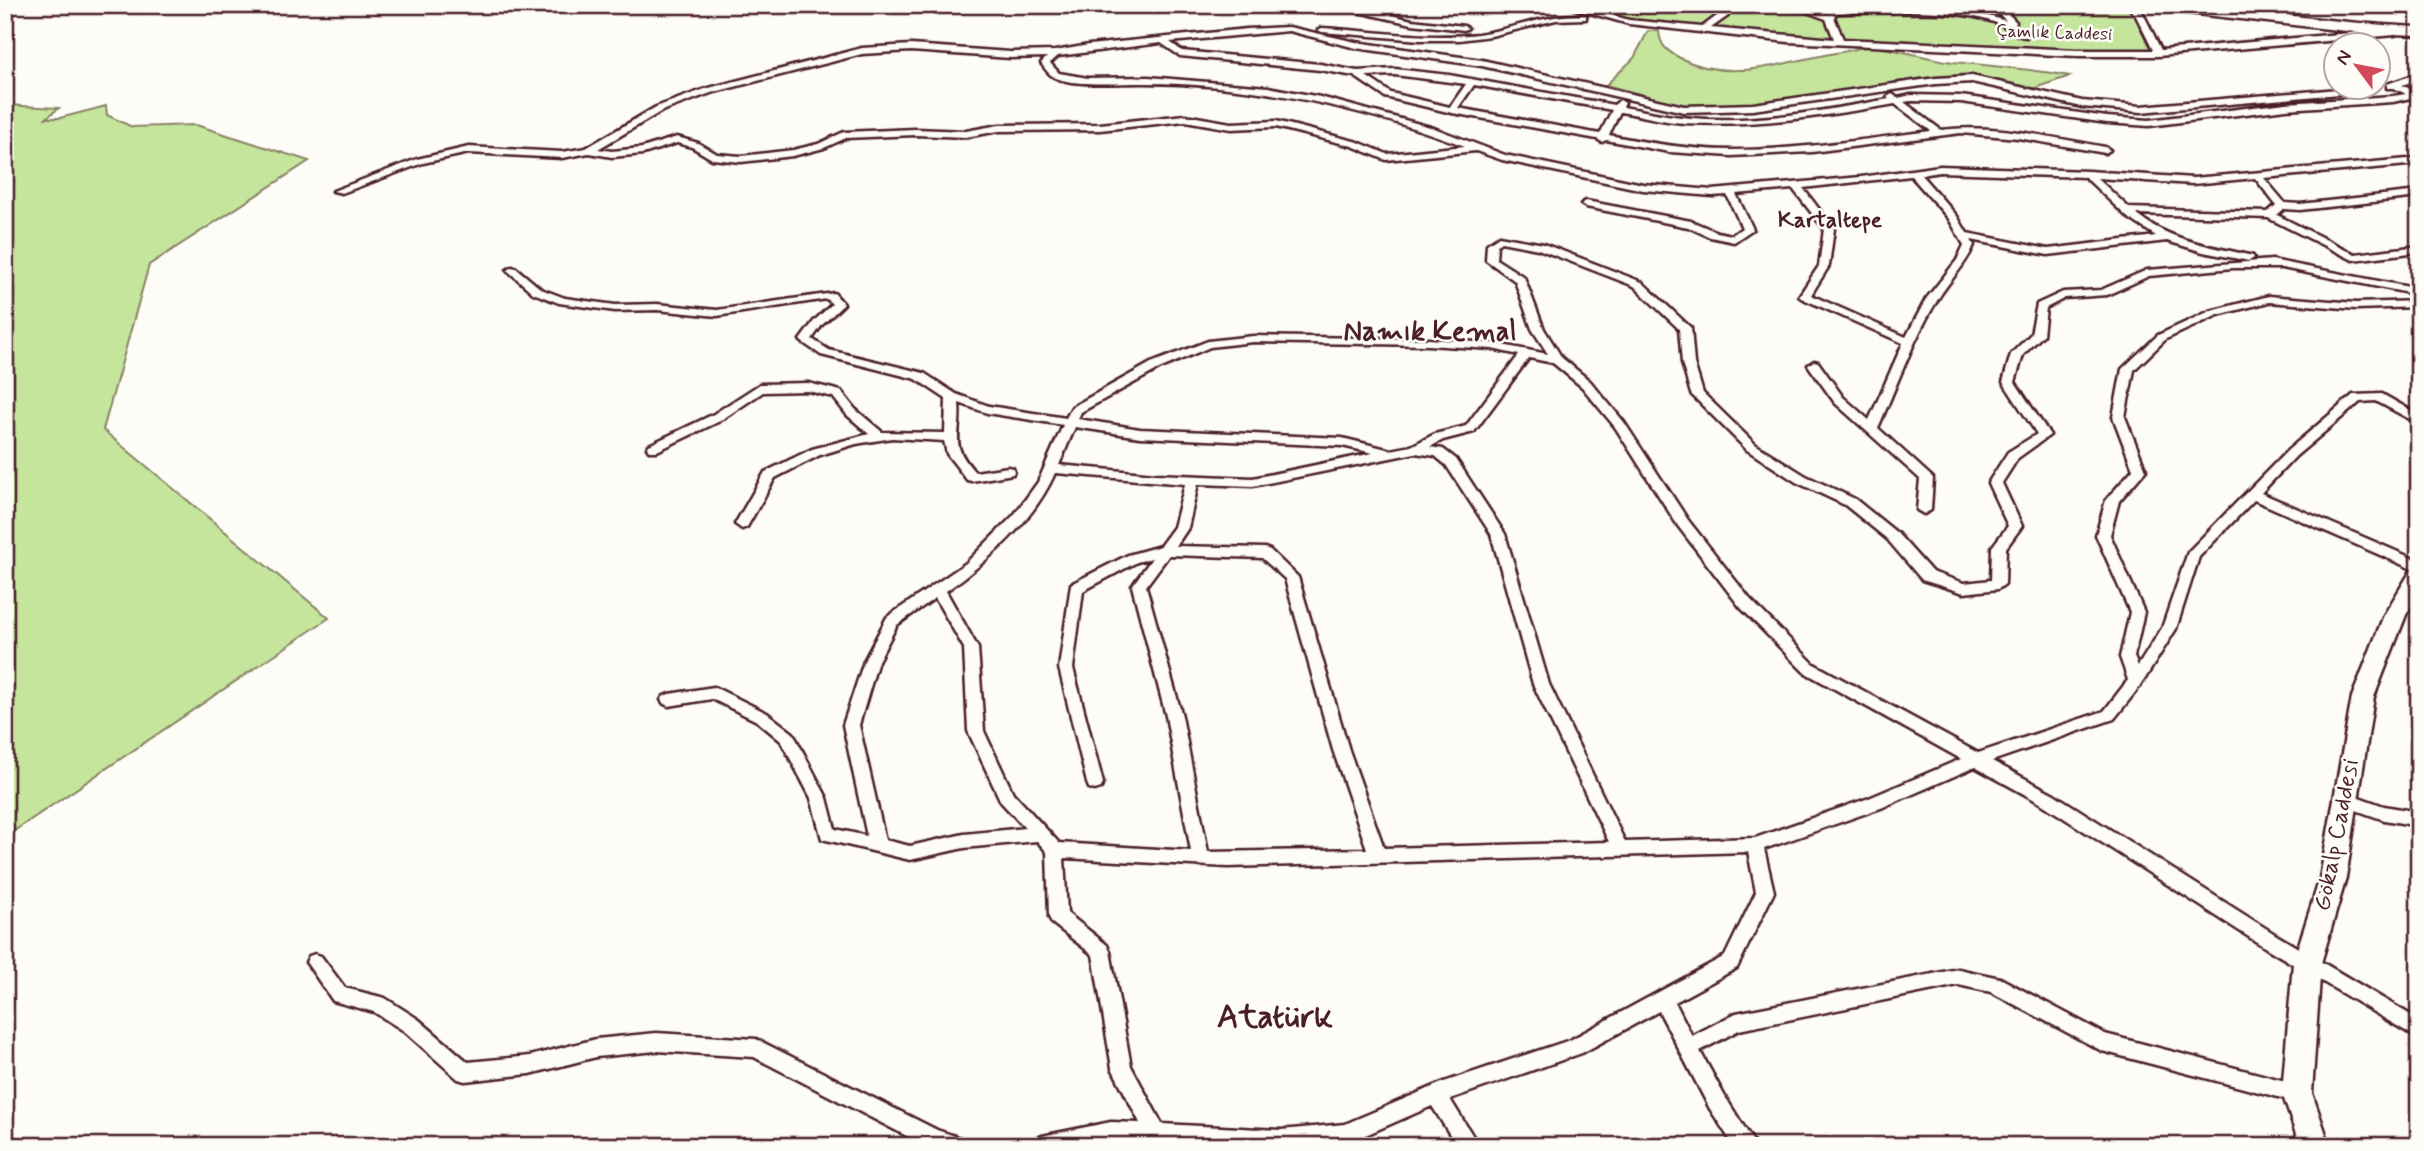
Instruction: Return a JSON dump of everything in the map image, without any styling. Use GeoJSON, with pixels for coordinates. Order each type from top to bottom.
{"type":"FeatureCollection","features":[{"type":"Feature","properties":{"kind":"street"},"geometry":{"type":"LineString","coordinates":[[1330,5],[1412,22],[1493,32]]}},
{"type":"Feature","properties":{"kind":"street","name":"Çamlık Caddesi"},"geometry":{"type":"LineString","coordinates":[[1565,5],[1616,19],[1704,30],[1840,43],[2041,51],[2158,53],[2419,31]]}},
{"type":"Feature","properties":{"kind":"street"},"geometry":{"type":"LineString","coordinates":[[338,191],[420,161],[469,150],[562,155],[589,150],[659,109],[708,91],[862,51],[911,48],[1010,55],[1055,54],[1247,30],[1289,29],[1418,37],[1479,36],[1564,16],[1616,19],[1611,9],[1613,5]]}},
{"type":"Feature","properties":{"kind":"street"},"geometry":{"type":"LineString","coordinates":[[1704,30],[1725,14],[1728,5]]}},
{"type":"Feature","properties":{"kind":"street"},"geometry":{"type":"LineString","coordinates":[[1791,5],[1834,11],[1974,13],[2014,27],[2041,51]]}},
{"type":"Feature","properties":{"kind":"street"},"geometry":{"type":"LineString","coordinates":[[1995,5],[2023,35]]}},
{"type":"Feature","properties":{"kind":"street"},"geometry":{"type":"LineString","coordinates":[[2130,5],[2139,13],[2158,53]]}},
{"type":"Feature","properties":{"kind":"street"},"geometry":{"type":"LineString","coordinates":[[2152,5],[2209,9],[2280,20],[2401,32]]}},
{"type":"Feature","properties":{"kind":"street"},"geometry":{"type":"LineString","coordinates":[[2280,20],[2297,5]]}},
{"type":"Feature","properties":{"kind":"street"},"geometry":{"type":"LineString","coordinates":[[1834,11],[1840,43]]}},
{"type":"Feature","properties":{"kind":"street"},"geometry":{"type":"LineString","coordinates":[[1289,29],[1368,47],[1482,63],[1684,109],[1753,107],[1879,88],[1972,79],[2082,104],[2135,108],[2322,92]]}},
{"type":"Feature","properties":{"kind":"street"},"geometry":{"type":"LineString","coordinates":[[1164,41],[1180,53],[1320,67],[1357,74],[1395,72],[1472,82],[1682,120],[1744,121],[1809,116],[1896,100],[1961,99],[2138,122],[2415,95],[2395,84]]}},
{"type":"Feature","properties":{"kind":"street"},"geometry":{"type":"LineString","coordinates":[[1055,54],[1045,63],[1056,75],[1088,81],[1147,80],[1268,90],[1320,100],[1431,130],[1502,157],[1643,187],[1712,193],[1940,169],[2193,181],[2419,162]]}},
{"type":"Feature","properties":{"kind":"street"},"geometry":{"type":"LineString","coordinates":[[1357,74],[1388,95],[1602,139],[1669,149],[1731,153],[1812,149],[1961,130],[2018,135],[2105,150]]}},
{"type":"Feature","properties":{"kind":"street"},"geometry":{"type":"LineString","coordinates":[[2392,84],[2419,76]]}},
{"type":"Feature","properties":{"kind":"street"},"geometry":{"type":"LineString","coordinates":[[1452,110],[1472,82]]}},
{"type":"Feature","properties":{"kind":"street"},"geometry":{"type":"LineString","coordinates":[[1879,88],[1937,132]]}},
{"type":"Feature","properties":{"kind":"street"},"geometry":{"type":"LineString","coordinates":[[1602,139],[1623,94]]}},
{"type":"Feature","properties":{"kind":"street"},"geometry":{"type":"LineString","coordinates":[[2135,108],[2138,122]]}},
{"type":"Feature","properties":{"kind":"street"},"geometry":{"type":"LineString","coordinates":[[589,150],[612,154],[643,151],[677,139],[695,145],[715,157],[741,159],[793,153],[821,146],[844,135],[915,132],[966,134],[999,128],[1100,127],[1185,118],[1231,126],[1276,124],[1355,144],[1386,157],[1476,147]]}},
{"type":"Feature","properties":{"kind":"street"},"geometry":{"type":"LineString","coordinates":[[1872,428],[1909,342],[1934,296],[1965,260],[1969,245],[1953,218],[1914,173]]}},
{"type":"Feature","properties":{"kind":"street"},"geometry":{"type":"LineString","coordinates":[[2088,174],[2128,211],[2158,233],[2191,246],[2419,292]]}},
{"type":"Feature","properties":{"kind":"street"},"geometry":{"type":"LineString","coordinates":[[2257,175],[2282,206]]}},
{"type":"Feature","properties":{"kind":"street"},"geometry":{"type":"LineString","coordinates":[[1796,186],[1829,229],[1824,266],[1805,296],[1909,342]]}},
{"type":"Feature","properties":{"kind":"street"},"geometry":{"type":"LineString","coordinates":[[1586,204],[1691,224],[1714,235],[1734,239],[1748,229],[1730,191]]}},
{"type":"Feature","properties":{"kind":"street"},"geometry":{"type":"LineString","coordinates":[[2270,215],[2282,206],[2300,207],[2419,194]]}},
{"type":"Feature","properties":{"kind":"street"},"geometry":{"type":"LineString","coordinates":[[2128,211],[2270,215],[2353,257],[2419,249]]}},
{"type":"Feature","properties":{"kind":"street"},"geometry":{"type":"LineString","coordinates":[[1963,235],[2048,252],[2171,238]]}},
{"type":"Feature","properties":{"kind":"street"},"geometry":{"type":"LineString","coordinates":[[2281,265],[2233,265],[2147,273],[2104,293],[2063,295],[2041,306],[2037,335],[2017,354],[2009,382],[2044,435],[2013,455],[1995,483],[2015,526],[1999,547],[1998,584],[1964,588],[1927,576],[1892,536],[1850,502],[1801,479],[1751,447],[1698,394],[1688,363],[1685,328],[1638,284],[1539,246],[1499,239],[1492,244],[1491,260],[1520,279],[1538,329],[1557,360],[1586,384],[1620,425],[1683,523],[1745,603],[1809,668],[2048,799],[2307,963],[2419,1030]]}},
{"type":"Feature","properties":{"kind":"street"},"geometry":{"type":"LineString","coordinates":[[512,270],[537,291],[564,301],[615,308],[657,307],[717,313],[830,295],[838,304],[818,323],[806,340],[825,353],[920,376],[952,397],[987,409],[1071,424],[1153,433],[1342,442],[1392,454]]}},
{"type":"Feature","properties":{"kind":"street"},"geometry":{"type":"LineString","coordinates":[[2136,681],[2127,657],[2137,612],[2104,535],[2113,500],[2140,470],[2119,417],[2127,369],[2162,337],[2214,313],[2269,299],[2356,306],[2419,304]]}},
{"type":"Feature","properties":{"kind":"street"},"geometry":{"type":"LineString","coordinates":[[878,846],[850,725],[871,661],[892,621],[971,566],[1019,518],[1044,484],[1076,410],[1155,366],[1208,344],[1253,339],[1428,342],[1492,346],[1557,360]]}},
{"type":"Feature","properties":{"kind":"street"},"geometry":{"type":"LineString","coordinates":[[1051,468],[1193,480],[1253,482],[1415,449],[1439,437],[1470,429],[1526,354]]}},
{"type":"Feature","properties":{"kind":"street"},"geometry":{"type":"LineString","coordinates":[[1814,365],[1839,400],[1927,478],[1924,510]]}},
{"type":"Feature","properties":{"kind":"street"},"geometry":{"type":"LineString","coordinates":[[653,448],[716,418],[760,388],[808,387],[837,394],[851,412],[880,436]]}},
{"type":"Feature","properties":{"kind":"street"},"geometry":{"type":"LineString","coordinates":[[952,397],[955,414],[948,436],[954,458],[972,477],[1008,471]]}},
{"type":"Feature","properties":{"kind":"street"},"geometry":{"type":"LineString","coordinates":[[1055,850],[1201,858],[1378,856],[1755,845],[1875,803],[1975,760],[2109,715],[2136,681],[2169,629],[2193,555],[2292,453],[2357,398],[2378,397],[2419,420]]}},
{"type":"Feature","properties":{"kind":"street"},"geometry":{"type":"LineString","coordinates":[[742,523],[770,475],[816,452],[855,440],[880,436],[948,436]]}},
{"type":"Feature","properties":{"kind":"street"},"geometry":{"type":"LineString","coordinates":[[1415,449],[1439,452],[1451,463],[1498,534],[1541,684],[1621,850]]}},
{"type":"Feature","properties":{"kind":"street"},"geometry":{"type":"LineString","coordinates":[[1193,480],[1181,528],[1139,586],[1174,716],[1201,858]]}},
{"type":"Feature","properties":{"kind":"street"},"geometry":{"type":"LineString","coordinates":[[2251,494],[2419,567]]}},
{"type":"Feature","properties":{"kind":"street"},"geometry":{"type":"LineString","coordinates":[[1095,783],[1066,668],[1076,588],[1133,558],[1165,550],[1265,553],[1291,577],[1341,750],[1378,856]]}},
{"type":"Feature","properties":{"kind":"street","name":"Gökalp Caddesi"},"geometry":{"type":"LineString","coordinates":[[2315,1146],[2297,1093],[2307,963],[2333,878],[2363,697],[2395,615],[2419,574]]}},
{"type":"Feature","properties":{"kind":"street"},"geometry":{"type":"LineString","coordinates":[[938,590],[971,648],[976,731],[1007,797],[1055,850],[1058,917],[1101,951],[1122,1068],[1156,1134]]}},
{"type":"Feature","properties":{"kind":"street"},"geometry":{"type":"LineString","coordinates":[[669,700],[714,693],[762,717],[787,737],[819,798],[828,834],[910,853],[964,841],[1041,834]]}},
{"type":"Feature","properties":{"kind":"street"},"geometry":{"type":"LineString","coordinates":[[2345,799],[2384,813],[2419,818]]}},
{"type":"Feature","properties":{"kind":"street"},"geometry":{"type":"LineString","coordinates":[[1042,1146],[1111,1132],[1282,1143],[1345,1134],[1436,1095],[1575,1047],[1731,962],[1766,892],[1755,845]]}},
{"type":"Feature","properties":{"kind":"street"},"geometry":{"type":"LineString","coordinates":[[315,962],[339,995],[378,1004],[411,1025],[465,1072],[530,1065],[596,1048],[656,1042],[755,1048],[934,1139],[957,1146]]}},
{"type":"Feature","properties":{"kind":"street"},"geometry":{"type":"LineString","coordinates":[[1688,1048],[1737,1022],[1958,977],[1994,984],[2102,1042],[2297,1093]]}},
{"type":"Feature","properties":{"kind":"street"},"geometry":{"type":"LineString","coordinates":[[1663,999],[1717,1102],[1746,1146]]}},
{"type":"Feature","properties":{"kind":"street"},"geometry":{"type":"LineString","coordinates":[[1436,1095],[1469,1146]]}},
{"type":"Feature","properties":{"kind":"green space"},"geometry":{"type":"Polygon","coordinates":[[[1565,5],[1791,5],[1829,17],[1837,7],[1833,5],[2130,5],[2158,53],[1840,43],[1629,22],[1565,5]]]}},
{"type":"Feature","properties":{"kind":"green space"},"geometry":{"type":"Polygon","coordinates":[[[1648,31],[1659,31],[1665,48],[1680,58],[1720,70],[1760,68],[1870,47],[1943,61],[2070,76],[2029,90],[1969,74],[1923,78],[1752,104],[1699,107],[1677,104],[1606,85],[1634,58],[1648,31]]]}},
{"type":"Feature","properties":{"kind":"green space"},"geometry":{"type":"Polygon","coordinates":[[[5,105],[59,108],[46,118],[60,118],[106,106],[107,115],[132,127],[196,125],[309,161],[149,265],[103,430],[329,618],[5,837],[5,105]]]}},
{"type":"Feature","properties":{"kind":"district","name":"Kartaltepe"},"geometry":{"type":"Point","coordinates":[1830,221]}},
{"type":"Feature","properties":{"kind":"district","name":"Namık Kemal"},"geometry":{"type":"Point","coordinates":[1430,332]}},
{"type":"Feature","properties":{"kind":"district","name":"Atatürk"},"geometry":{"type":"Point","coordinates":[1275,1018]}}]}
